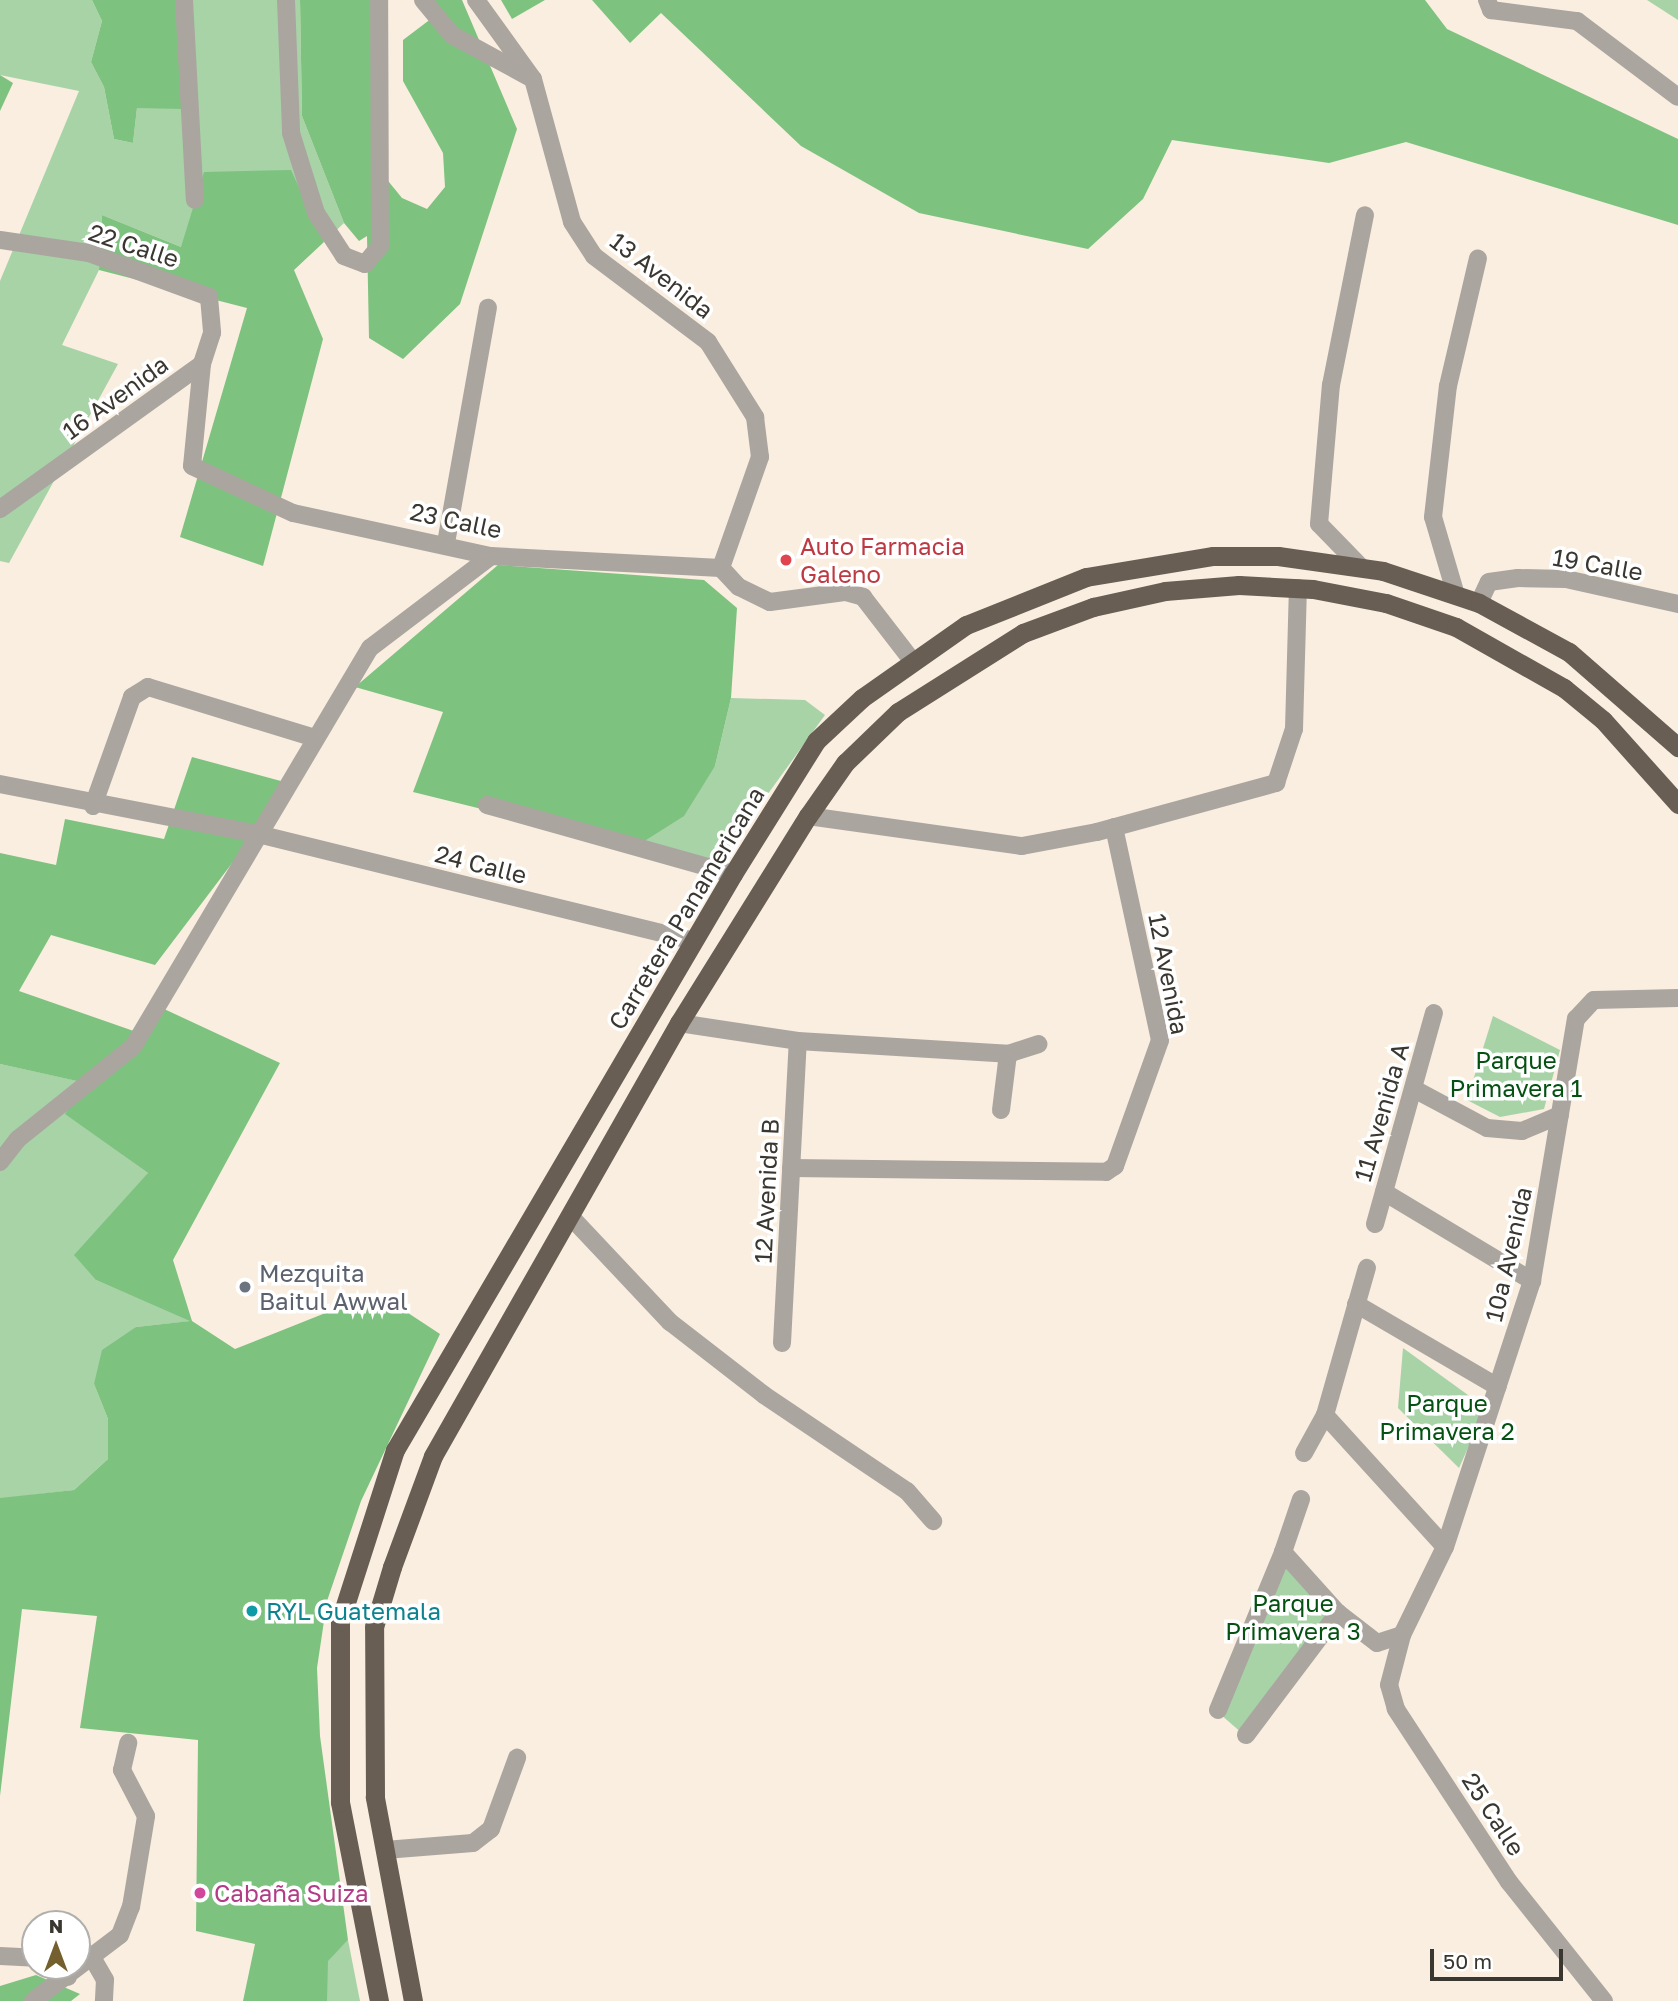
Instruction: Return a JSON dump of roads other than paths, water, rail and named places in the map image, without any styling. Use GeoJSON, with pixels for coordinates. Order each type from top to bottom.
{"type":"FeatureCollection","features":[{"type":"Feature","properties":{"kind":"highway","name":"Carretera Panamericana"},"geometry":{"type":"LineString","coordinates":[[379,2001],[340,1802],[340,1621],[356,1559],[396,1450],[693,941],[816,741],[911,659],[1025,598],[1149,563],[1278,556],[1361,567],[1479,603],[1569,652],[1678,747]]}},
{"type":"Feature","properties":{"kind":"highway"},"geometry":{"type":"LineString","coordinates":[[413,2001],[375,1797],[378,1615],[433,1456],[679,1024],[808,816],[845,763],[898,712],[1023,633],[1093,607],[1165,591],[1298,588],[1386,603],[1456,627],[1564,688],[1620,737],[1678,804]]}},
{"type":"Feature","properties":{"kind":"street"},"geometry":{"type":"LineString","coordinates":[[184,0],[195,200]]}},
{"type":"Feature","properties":{"kind":"street"},"geometry":{"type":"LineString","coordinates":[[286,0],[291,133],[316,213],[344,256],[365,264],[380,246],[379,0]]}},
{"type":"Feature","properties":{"kind":"street"},"geometry":{"type":"LineString","coordinates":[[423,0],[452,35],[533,79]]}},
{"type":"Feature","properties":{"kind":"street"},"geometry":{"type":"LineString","coordinates":[[476,0],[533,79]]}},
{"type":"Feature","properties":{"kind":"street"},"geometry":{"type":"LineString","coordinates":[[1486,0],[1491,10],[1577,21],[1678,97]]}},
{"type":"Feature","properties":{"kind":"street","name":"13 Avenida"},"geometry":{"type":"LineString","coordinates":[[533,79],[572,222],[594,256],[708,342],[755,417],[760,457],[721,568]]}},
{"type":"Feature","properties":{"kind":"street"},"geometry":{"type":"LineString","coordinates":[[1361,567],[1319,524],[1331,386],[1365,215]]}},
{"type":"Feature","properties":{"kind":"street","name":"22 Calle"},"geometry":{"type":"LineString","coordinates":[[0,240],[89,253],[209,297]]}},
{"type":"Feature","properties":{"kind":"street"},"geometry":{"type":"LineString","coordinates":[[1456,595],[1433,517],[1448,386],[1478,258]]}},
{"type":"Feature","properties":{"kind":"street","name":"16 Avenida"},"geometry":{"type":"LineString","coordinates":[[0,509],[202,365],[212,333],[209,297]]}},
{"type":"Feature","properties":{"kind":"street"},"geometry":{"type":"LineString","coordinates":[[446,543],[488,308]]}},
{"type":"Feature","properties":{"kind":"street","name":"23 Calle"},"geometry":{"type":"LineString","coordinates":[[202,365],[192,466],[293,513],[446,543],[491,556],[721,568]]}},
{"type":"Feature","properties":{"kind":"street"},"geometry":{"type":"LineString","coordinates":[[0,1162],[18,1139],[133,1047],[370,648],[491,556]]}},
{"type":"Feature","properties":{"kind":"street"},"geometry":{"type":"LineString","coordinates":[[721,568],[739,587],[770,603],[846,592],[863,597],[911,659]]}},
{"type":"Feature","properties":{"kind":"street","name":"19 Calle"},"geometry":{"type":"LineString","coordinates":[[1479,603],[1489,582],[1518,578],[1566,579],[1678,604]]}},
{"type":"Feature","properties":{"kind":"street"},"geometry":{"type":"LineString","coordinates":[[808,816],[1022,846],[1114,827],[1276,783],[1294,729],[1298,588]]}},
{"type":"Feature","properties":{"kind":"street"},"geometry":{"type":"LineString","coordinates":[[93,806],[132,697],[148,687],[315,738]]}},
{"type":"Feature","properties":{"kind":"street","name":"24 Calle"},"geometry":{"type":"LineString","coordinates":[[0,784],[93,806],[258,834],[693,941]]}},
{"type":"Feature","properties":{"kind":"street"},"geometry":{"type":"LineString","coordinates":[[487,805],[733,874]]}},
{"type":"Feature","properties":{"kind":"street","name":"12 Avenida"},"geometry":{"type":"LineString","coordinates":[[791,1168],[1106,1172],[1115,1166],[1160,1040],[1114,827]]}},
{"type":"Feature","properties":{"kind":"street","name":"10a Avenida"},"geometry":{"type":"LineString","coordinates":[[1402,1635],[1445,1547],[1532,1281],[1581,1008],[1594,1000],[1678,998]]}},
{"type":"Feature","properties":{"kind":"street","name":"11 Avenida A"},"geometry":{"type":"LineString","coordinates":[[1374,1224],[1434,1013]]}},
{"type":"Feature","properties":{"kind":"street"},"geometry":{"type":"LineString","coordinates":[[679,1024],[799,1041],[1008,1054],[1038,1044]]}},
{"type":"Feature","properties":{"kind":"street","name":"12 Avenida B"},"geometry":{"type":"LineString","coordinates":[[782,1343],[799,1041]]}},
{"type":"Feature","properties":{"kind":"street"},"geometry":{"type":"LineString","coordinates":[[1001,1110],[1008,1054]]}},
{"type":"Feature","properties":{"kind":"street"},"geometry":{"type":"LineString","coordinates":[[1414,1088],[1487,1128],[1522,1130],[1560,1115]]}},
{"type":"Feature","properties":{"kind":"street"},"geometry":{"type":"LineString","coordinates":[[1384,1192],[1532,1281]]}},
{"type":"Feature","properties":{"kind":"street"},"geometry":{"type":"LineString","coordinates":[[570,1216],[670,1322],[764,1395],[907,1491],[933,1521]]}},
{"type":"Feature","properties":{"kind":"street"},"geometry":{"type":"LineString","coordinates":[[1304,1453],[1325,1415],[1367,1268]]}},
{"type":"Feature","properties":{"kind":"street"},"geometry":{"type":"LineString","coordinates":[[1356,1304],[1498,1387]]}},
{"type":"Feature","properties":{"kind":"street"},"geometry":{"type":"LineString","coordinates":[[1325,1415],[1445,1547]]}},
{"type":"Feature","properties":{"kind":"street"},"geometry":{"type":"LineString","coordinates":[[1219,1710],[1283,1552],[1301,1499]]}},
{"type":"Feature","properties":{"kind":"street"},"geometry":{"type":"LineString","coordinates":[[1283,1552],[1338,1613],[1377,1643],[1402,1635]]}},
{"type":"Feature","properties":{"kind":"street"},"geometry":{"type":"LineString","coordinates":[[1246,1735],[1338,1613]]}},
{"type":"Feature","properties":{"kind":"street","name":"25 Calle"},"geometry":{"type":"LineString","coordinates":[[1402,1635],[1389,1685],[1396,1709],[1509,1882],[1604,2001]]}},
{"type":"Feature","properties":{"kind":"street"},"geometry":{"type":"LineString","coordinates":[[104,2001],[105,1980],[93,1959],[120,1935],[131,1907],[146,1816],[122,1770],[128,1742]]}},
{"type":"Feature","properties":{"kind":"street"},"geometry":{"type":"LineString","coordinates":[[385,1850],[473,1843],[491,1829],[517,1758]]}},
{"type":"Feature","properties":{"kind":"street"},"geometry":{"type":"LineString","coordinates":[[0,1956],[21,1957]]}},
{"type":"Feature","properties":{"kind":"street"},"geometry":{"type":"LineString","coordinates":[[33,2001],[64,1980]]}},
{"type":"Feature","properties":{"kind":"place","name":"Auto Farmacia Galeno"},"geometry":{"type":"Point","coordinates":[786,560]}},
{"type":"Feature","properties":{"kind":"place","name":"Mezquita Baitul Awwal"},"geometry":{"type":"Point","coordinates":[245,1287]}},
{"type":"Feature","properties":{"kind":"place","name":"RYL Guatemala"},"geometry":{"type":"Point","coordinates":[252,1611]}},
{"type":"Feature","properties":{"kind":"place","name":"Cabaña Suiza"},"geometry":{"type":"Point","coordinates":[200,1893]}},
{"type":"Feature","properties":{"kind":"park label","name":"Parque Primavera 1"},"geometry":{"type":"Point","coordinates":[1516,1074]}},
{"type":"Feature","properties":{"kind":"park label","name":"Parque Primavera 2"},"geometry":{"type":"Point","coordinates":[1447,1417]}},
{"type":"Feature","properties":{"kind":"park label","name":"Parque Primavera 3"},"geometry":{"type":"Point","coordinates":[1293,1617]}}]}
